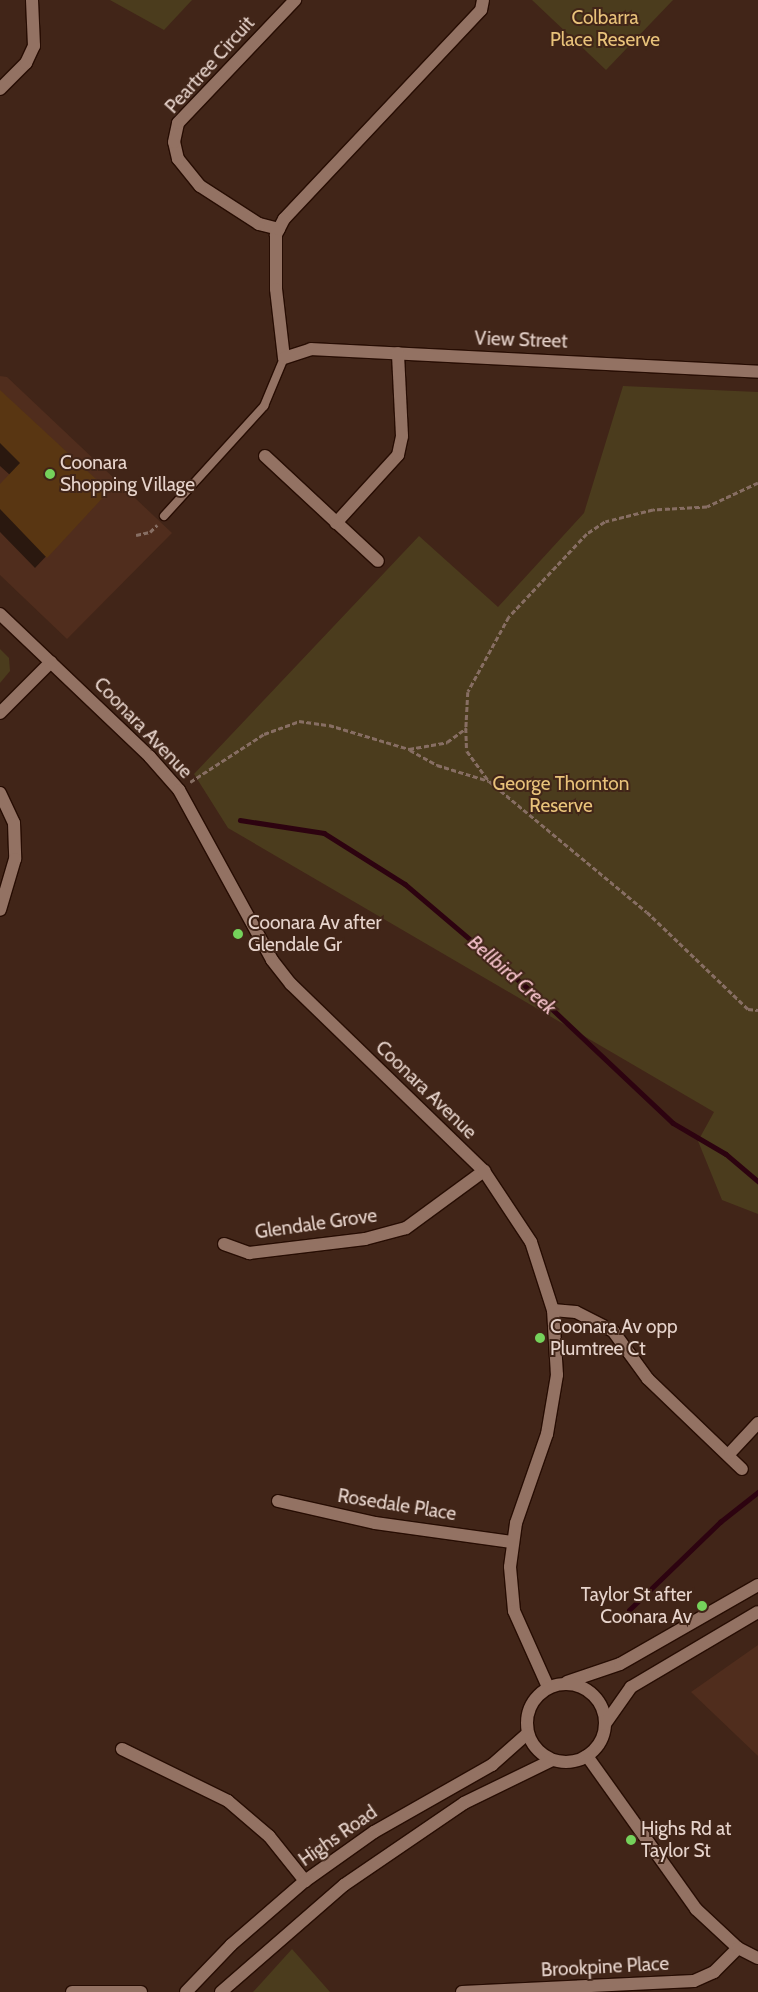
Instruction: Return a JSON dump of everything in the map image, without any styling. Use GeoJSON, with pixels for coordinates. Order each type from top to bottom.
{"type":"FeatureCollection","features":[{"type":"Feature","properties":{"kind":"street"},"geometry":{"type":"LineString","coordinates":[[0,89],[26,63],[34,46],[32,0]]}},
{"type":"Feature","properties":{"kind":"street","name":"Peartree Circuit"},"geometry":{"type":"LineString","coordinates":[[279,229],[259,224],[200,186],[178,159],[174,142],[178,123],[295,0]]}},
{"type":"Feature","properties":{"kind":"street"},"geometry":{"type":"LineString","coordinates":[[284,358],[276,289],[279,229],[480,10],[483,0]]}},
{"type":"Feature","properties":{"kind":"street","name":"View Street"},"geometry":{"type":"LineString","coordinates":[[284,358],[310,349],[758,372]]}},
{"type":"Feature","properties":{"kind":"street"},"geometry":{"type":"LineString","coordinates":[[336,523],[398,455],[402,436],[398,353]]}},
{"type":"Feature","properties":{"kind":"street"},"geometry":{"type":"LineString","coordinates":[[265,456],[378,561]]}},
{"type":"Feature","properties":{"kind":"street","name":"Coonara Avenue"},"geometry":{"type":"LineString","coordinates":[[0,614],[51,662],[179,790],[272,960],[291,984],[484,1171],[531,1242],[553,1310],[558,1346],[554,1403],[512,1542],[514,1612],[548,1687]]}},
{"type":"Feature","properties":{"kind":"street"},"geometry":{"type":"LineString","coordinates":[[0,713],[51,662]]}},
{"type":"Feature","properties":{"kind":"street"},"geometry":{"type":"LineString","coordinates":[[0,793],[14,823],[15,858],[0,910]]}},
{"type":"Feature","properties":{"kind":"street","name":"Glendale Grove"},"geometry":{"type":"LineString","coordinates":[[224,1244],[249,1253],[365,1239],[398,1230],[450,1199],[484,1171]]}},
{"type":"Feature","properties":{"kind":"street"},"geometry":{"type":"LineString","coordinates":[[553,1310],[576,1312],[607,1326],[648,1379],[730,1453],[742,1469]]}},
{"type":"Feature","properties":{"kind":"street"},"geometry":{"type":"LineString","coordinates":[[730,1453],[758,1423]]}},
{"type":"Feature","properties":{"kind":"street","name":"Rosedale Place"},"geometry":{"type":"LineString","coordinates":[[278,1501],[375,1524],[512,1542]]}},
{"type":"Feature","properties":{"kind":"street"},"geometry":{"type":"LineString","coordinates":[[758,1585],[620,1664],[548,1687],[530,1706],[528,1733],[541,1754],[552,1760],[570,1762],[587,1756],[597,1747],[605,1724],[631,1687],[758,1612]]}},
{"type":"Feature","properties":{"kind":"street"},"geometry":{"type":"LineString","coordinates":[[564,1683],[589,1690],[604,1711],[605,1724]]}},
{"type":"Feature","properties":{"kind":"street","name":"Highs Road"},"geometry":{"type":"LineString","coordinates":[[186,1992],[231,1945],[305,1881],[374,1832],[492,1765],[528,1733]]}},
{"type":"Feature","properties":{"kind":"street"},"geometry":{"type":"LineString","coordinates":[[122,1748],[228,1801],[269,1836],[305,1881]]}},
{"type":"Feature","properties":{"kind":"street"},"geometry":{"type":"LineString","coordinates":[[587,1756],[696,1909],[738,1948],[758,1958]]}},
{"type":"Feature","properties":{"kind":"street"},"geometry":{"type":"LineString","coordinates":[[221,1992],[344,1884],[464,1803],[552,1760]]}},
{"type":"Feature","properties":{"kind":"street","name":"Brookpine Place"},"geometry":{"type":"LineString","coordinates":[[462,1992],[694,1981],[714,1972],[738,1948]]}},
{"type":"Feature","properties":{"kind":"street"},"geometry":{"type":"LineString","coordinates":[[72,1992],[141,1992]]}},
{"type":"Feature","properties":{"kind":"lane"},"geometry":{"type":"LineString","coordinates":[[164,516],[264,406],[284,358]]}},
{"type":"Feature","properties":{"kind":"path"},"geometry":{"type":"LineString","coordinates":[[758,483],[707,507],[653,510],[605,522],[587,534],[509,617],[468,692],[466,728],[467,751],[489,781],[647,912],[748,1009],[758,1010]]}},
{"type":"Feature","properties":{"kind":"path"},"geometry":{"type":"LineString","coordinates":[[136,535],[150,532],[164,516]]}},
{"type":"Feature","properties":{"kind":"path"},"geometry":{"type":"LineString","coordinates":[[179,790],[264,734],[299,722],[329,725],[409,749],[437,765],[489,781]]}},
{"type":"Feature","properties":{"kind":"path"},"geometry":{"type":"LineString","coordinates":[[409,749],[446,742],[466,728]]}},
{"type":"Feature","properties":{"kind":"shaded area","name":"Coonara Shopping Village"},"geometry":{"type":"Polygon","coordinates":[[[0,376],[7,377],[172,533],[67,639],[0,575],[0,376]]]}},
{"type":"Feature","properties":{"kind":"shaded area"},"geometry":{"type":"Polygon","coordinates":[[[758,1645],[758,1756],[691,1692],[758,1645]]]}},
{"type":"Feature","properties":{"kind":"green space"},"geometry":{"type":"Polygon","coordinates":[[[110,0],[192,0],[164,30],[110,0]]]}},
{"type":"Feature","properties":{"kind":"green space","name":"Colbarra Place Reserve"},"geometry":{"type":"Polygon","coordinates":[[[532,0],[673,0],[606,70],[532,0]]]}},
{"type":"Feature","properties":{"kind":"green space","name":"George Thornton Reserve"},"geometry":{"type":"Polygon","coordinates":[[[623,386],[758,392],[758,1214],[722,1200],[698,1141],[714,1112],[228,828],[194,774],[419,536],[498,607],[584,513],[623,386]]]}},
{"type":"Feature","properties":{"kind":"green space"},"geometry":{"type":"Polygon","coordinates":[[[0,649],[9,658],[10,671],[0,683],[0,649]]]}},
{"type":"Feature","properties":{"kind":"green space"},"geometry":{"type":"Polygon","coordinates":[[[292,1949],[330,1992],[253,1992],[292,1949]]]}},
{"type":"Feature","properties":{"kind":"building","name":"Coonara Shopping Village"},"geometry":{"type":"Polygon","coordinates":[[[0,390],[109,491],[47,558],[0,509],[0,484],[20,463],[0,443],[0,390]]]}},
{"type":"Feature","properties":{"kind":"waterway","name":"Bellbird Creek"},"geometry":{"type":"LineString","coordinates":[[240,820],[324,833],[405,884],[549,1006],[673,1123],[726,1154],[758,1181]]}},
{"type":"Feature","properties":{"kind":"waterway"},"geometry":{"type":"LineString","coordinates":[[629,1610],[720,1522],[758,1492]]}},
{"type":"Feature","properties":{"kind":"place","name":"Coonara Shopping Village"},"geometry":{"type":"Point","coordinates":[50,474]}},
{"type":"Feature","properties":{"kind":"place","name":"Coonara Av after Glendale Gr"},"geometry":{"type":"Point","coordinates":[238,934]}},
{"type":"Feature","properties":{"kind":"place","name":"Coonara Av opp Plumtree Ct"},"geometry":{"type":"Point","coordinates":[540,1338]}},
{"type":"Feature","properties":{"kind":"place","name":"Taylor St after Coonara Av"},"geometry":{"type":"Point","coordinates":[702,1606]}},
{"type":"Feature","properties":{"kind":"place","name":"Highs Rd at Taylor St"},"geometry":{"type":"Point","coordinates":[631,1840]}}]}
